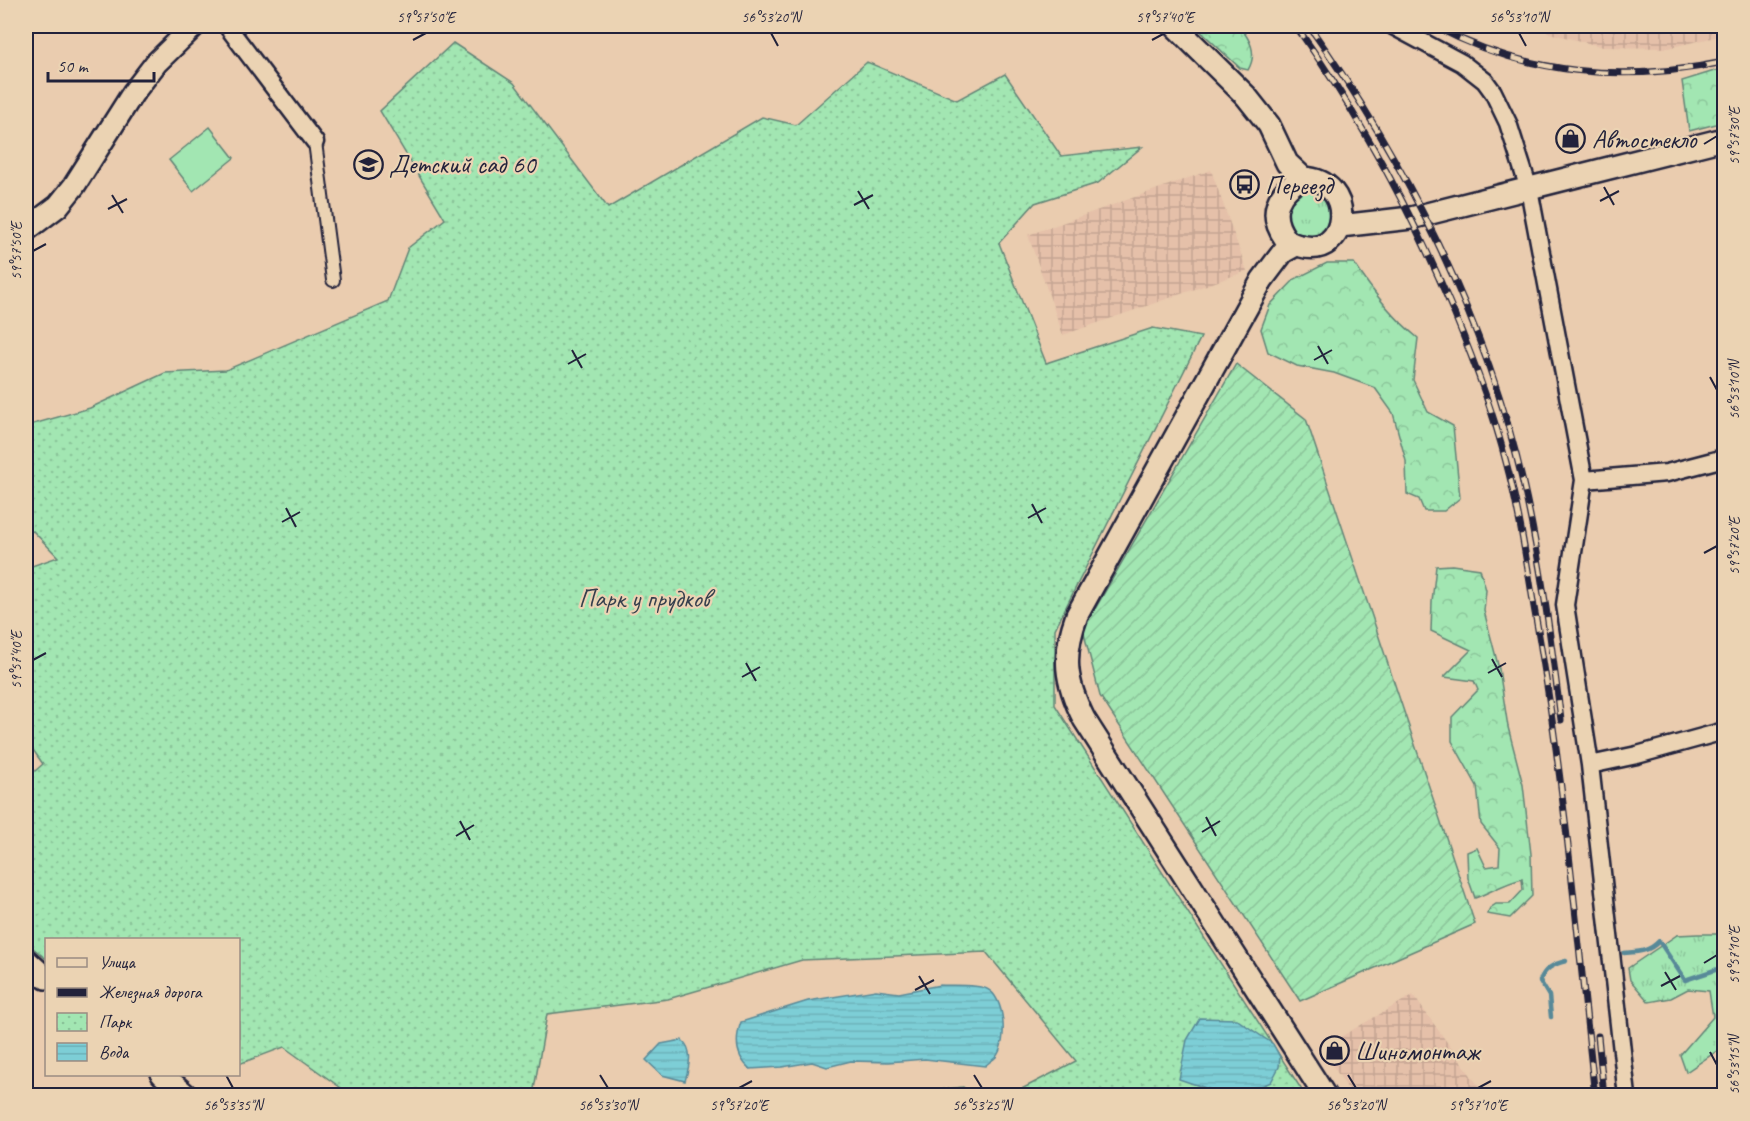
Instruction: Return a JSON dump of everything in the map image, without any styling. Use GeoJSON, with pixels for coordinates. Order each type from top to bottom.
{"type":"FeatureCollection","features":[{"type":"Feature","properties":{"kind":"street"},"geometry":{"type":"LineString","coordinates":[[26,230],[58,206],[74,186],[133,93],[156,63],[194,26]]}},
{"type":"Feature","properties":{"kind":"street"},"geometry":{"type":"LineString","coordinates":[[227,26],[315,142],[333,280]]}},
{"type":"Feature","properties":{"kind":"street"},"geometry":{"type":"LineString","coordinates":[[1175,26],[1246,96],[1269,125],[1295,182]]}},
{"type":"Feature","properties":{"kind":"street"},"geometry":{"type":"LineString","coordinates":[[1392,26],[1462,63],[1485,81],[1508,123],[1529,189],[1584,480],[1565,605],[1590,765],[1627,1095]]}},
{"type":"Feature","properties":{"kind":"street"},"geometry":{"type":"LineString","coordinates":[[1346,221],[1411,218],[1725,139]]}},
{"type":"Feature","properties":{"kind":"street"},"geometry":{"type":"LineString","coordinates":[[1315,178],[1334,191],[1340,201],[1346,221],[1334,238],[1324,245],[1308,248],[1288,244],[1278,226],[1276,212],[1279,197],[1295,182],[1315,178]]}},
{"type":"Feature","properties":{"kind":"street"},"geometry":{"type":"LineString","coordinates":[[1288,244],[1262,280],[1077,615],[1072,628],[1066,666],[1070,689],[1084,718],[1325,1095]]}},
{"type":"Feature","properties":{"kind":"street"},"geometry":{"type":"LineString","coordinates":[[1584,480],[1667,473],[1725,458]]}},
{"type":"Feature","properties":{"kind":"street"},"geometry":{"type":"LineString","coordinates":[[1590,765],[1725,731]]}},
{"type":"Feature","properties":{"kind":"street"},"geometry":{"type":"LineString","coordinates":[[26,960],[45,977]]}},
{"type":"Feature","properties":{"kind":"street"},"geometry":{"type":"LineString","coordinates":[[164,1076],[187,1095]]}},
{"type":"Feature","properties":{"kind":"shaded area"},"geometry":{"type":"Polygon","coordinates":[[[1542,26],[1724,26],[1724,35],[1668,48],[1603,47],[1549,33],[1542,26]]]}},
{"type":"Feature","properties":{"kind":"shaded area"},"geometry":{"type":"Polygon","coordinates":[[[1211,170],[1247,271],[1063,335],[1028,235],[1211,170]]]}},
{"type":"Feature","properties":{"kind":"shaded area"},"geometry":{"type":"Polygon","coordinates":[[[1413,995],[1485,1095],[1352,1095],[1321,1048],[1413,995]]]}},
{"type":"Feature","properties":{"kind":"green space"},"geometry":{"type":"Polygon","coordinates":[[[1195,26],[1239,26],[1251,46],[1252,58],[1248,70],[1240,68],[1195,26]]]}},
{"type":"Feature","properties":{"kind":"green space","name":"Парк у прудков"},"geometry":{"type":"Polygon","coordinates":[[[453,43],[514,83],[608,208],[762,117],[796,125],[867,62],[957,100],[1005,74],[1061,156],[1142,147],[1098,183],[1035,203],[999,243],[1046,363],[1153,328],[1201,337],[1055,629],[1055,705],[1305,1095],[1010,1095],[1076,1061],[986,952],[802,960],[668,999],[547,1014],[533,1095],[351,1095],[284,1047],[240,1064],[240,938],[45,938],[45,958],[26,942],[26,779],[43,764],[26,740],[26,568],[58,557],[33,531],[26,534],[26,426],[90,408],[165,373],[226,370],[388,301],[408,248],[445,219],[380,111],[453,43]]]}},
{"type":"Feature","properties":{"kind":"green space"},"geometry":{"type":"Polygon","coordinates":[[[1724,68],[1724,122],[1689,131],[1682,81],[1724,68]]]}},
{"type":"Feature","properties":{"kind":"green space"},"geometry":{"type":"Polygon","coordinates":[[[210,127],[234,158],[193,191],[169,160],[210,127]]]}},
{"type":"Feature","properties":{"kind":"green space"},"geometry":{"type":"Polygon","coordinates":[[[1304,189],[1319,191],[1333,208],[1327,230],[1316,236],[1306,237],[1298,234],[1287,221],[1286,204],[1291,197],[1304,189]]]}},
{"type":"Feature","properties":{"kind":"green space"},"geometry":{"type":"Polygon","coordinates":[[[1327,263],[1354,263],[1383,303],[1418,338],[1413,380],[1428,412],[1453,426],[1460,498],[1444,511],[1424,511],[1419,499],[1407,494],[1406,461],[1393,413],[1375,388],[1334,373],[1297,366],[1268,352],[1261,329],[1270,305],[1295,279],[1327,263]]]}},
{"type":"Feature","properties":{"kind":"green space"},"geometry":{"type":"Polygon","coordinates":[[[1236,364],[1306,419],[1475,924],[1300,1001],[1100,696],[1083,630],[1236,364]]]}},
{"type":"Feature","properties":{"kind":"green space"},"geometry":{"type":"Polygon","coordinates":[[[1452,565],[1480,569],[1486,590],[1484,611],[1499,669],[1508,727],[1523,785],[1531,854],[1532,896],[1510,918],[1487,914],[1496,904],[1510,904],[1523,890],[1522,879],[1475,898],[1468,878],[1467,852],[1477,848],[1486,867],[1499,865],[1500,848],[1481,824],[1477,786],[1452,741],[1452,717],[1478,690],[1474,681],[1444,677],[1471,650],[1431,631],[1436,566],[1452,565]]]}},
{"type":"Feature","properties":{"kind":"green space"},"geometry":{"type":"Polygon","coordinates":[[[1724,934],[1724,1046],[1686,1072],[1680,1055],[1713,1017],[1709,991],[1688,989],[1671,998],[1649,1002],[1630,980],[1628,968],[1677,935],[1724,934]]]}},
{"type":"Feature","properties":{"kind":"green space"},"geometry":{"type":"Polygon","coordinates":[[[963,1087],[974,1095],[899,1095],[963,1087]]]}},
{"type":"Feature","properties":{"kind":"water"},"geometry":{"type":"Polygon","coordinates":[[[940,985],[983,987],[998,1001],[1003,1020],[1002,1041],[996,1057],[985,1066],[925,1059],[888,1062],[851,1061],[827,1067],[812,1062],[750,1069],[741,1059],[737,1041],[741,1022],[808,1001],[876,990],[899,993],[940,985]]]}},
{"type":"Feature","properties":{"kind":"water"},"geometry":{"type":"Polygon","coordinates":[[[1200,1018],[1236,1019],[1273,1044],[1280,1057],[1279,1067],[1271,1082],[1244,1089],[1234,1095],[1226,1095],[1179,1079],[1187,1040],[1200,1018]]]}},
{"type":"Feature","properties":{"kind":"water"},"geometry":{"type":"Polygon","coordinates":[[[682,1040],[689,1054],[685,1081],[662,1075],[646,1060],[661,1044],[682,1040]]]}},
{"type":"Feature","properties":{"kind":"waterway"},"geometry":{"type":"LineString","coordinates":[[1624,953],[1639,952],[1659,941],[1685,980],[1724,967]]}},
{"type":"Feature","properties":{"kind":"waterway"},"geometry":{"type":"LineString","coordinates":[[1551,1017],[1549,996],[1540,981],[1550,968],[1566,961]]}},
{"type":"Feature","properties":{"kind":"railway"},"geometry":{"type":"LineString","coordinates":[[1296,26],[1363,129],[1402,201],[1438,275],[1469,349],[1501,443],[1522,534],[1553,728],[1569,851],[1595,1096]]}},
{"type":"Feature","properties":{"kind":"railway"},"geometry":{"type":"LineString","coordinates":[[1309,26],[1378,131],[1409,187],[1438,244],[1487,362],[1507,422],[1529,512],[1545,601],[1561,720]]}},
{"type":"Feature","properties":{"kind":"railway"},"geometry":{"type":"LineString","coordinates":[[1434,26],[1504,55],[1576,70],[1612,73],[1649,72],[1724,62]]}},
{"type":"Feature","properties":{"kind":"railway"},"geometry":{"type":"LineString","coordinates":[[1598,1036],[1604,1096]]}},
{"type":"Feature","properties":{"kind":"place","name":"Автостекло"},"geometry":{"type":"Point","coordinates":[1571,139]}},
{"type":"Feature","properties":{"kind":"place","name":"Детский сад 60"},"geometry":{"type":"Point","coordinates":[368,164]}},
{"type":"Feature","properties":{"kind":"place","name":"Переезд"},"geometry":{"type":"Point","coordinates":[1244,185]}},
{"type":"Feature","properties":{"kind":"place","name":"Шиномонтаж"},"geometry":{"type":"Point","coordinates":[1334,1051]}}]}
